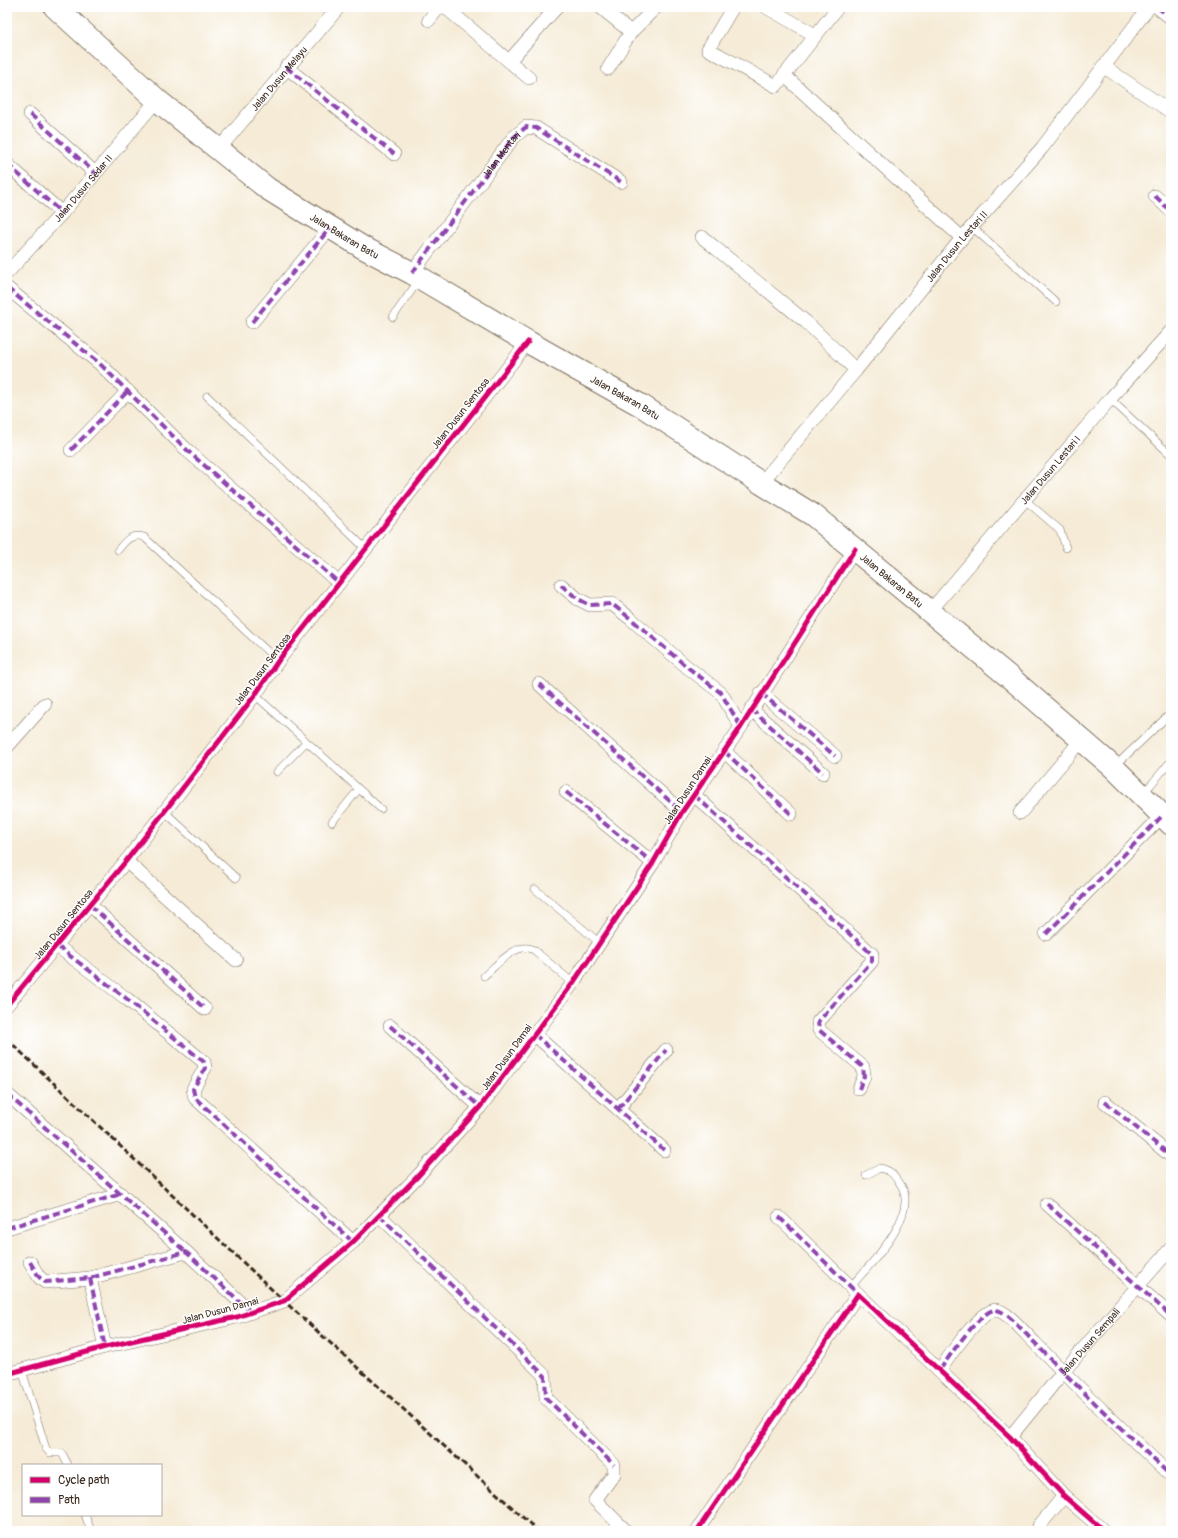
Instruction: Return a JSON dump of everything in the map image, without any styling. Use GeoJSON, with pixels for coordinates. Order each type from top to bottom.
{"type":"FeatureCollection","features":[{"type":"Feature","properties":{"kind":"highway","name":"Jalan Bakaran Batu"},"geometry":{"type":"LineString","coordinates":[[55,7],[157,100],[218,150],[268,188],[362,247],[416,276],[528,342],[642,406],[760,483],[813,515],[931,610],[1113,767],[1143,794],[1167,819]]}},
{"type":"Feature","properties":{"kind":"street","name":"Jalan Dusun Melayu"},"geometry":{"type":"LineString","coordinates":[[218,150],[286,67],[339,7]]}},
{"type":"Feature","properties":{"kind":"street"},"geometry":{"type":"LineString","coordinates":[[429,20],[439,7]]}},
{"type":"Feature","properties":{"kind":"street"},"geometry":{"type":"LineString","coordinates":[[445,7],[529,78]]}},
{"type":"Feature","properties":{"kind":"street"},"geometry":{"type":"LineString","coordinates":[[509,61],[557,7]]}},
{"type":"Feature","properties":{"kind":"street"},"geometry":{"type":"LineString","coordinates":[[600,7],[631,32]]}},
{"type":"Feature","properties":{"kind":"street"},"geometry":{"type":"LineString","coordinates":[[608,69],[631,32],[656,7]]}},
{"type":"Feature","properties":{"kind":"street"},"geometry":{"type":"LineString","coordinates":[[732,7],[708,49],[776,86],[838,7]]}},
{"type":"Feature","properties":{"kind":"street"},"geometry":{"type":"LineString","coordinates":[[766,7],[815,35]]}},
{"type":"Feature","properties":{"kind":"street","name":"Jalan Dusun Lestari II"},"geometry":{"type":"LineString","coordinates":[[760,483],[856,370],[962,238],[1042,148],[1149,7]]}},
{"type":"Feature","properties":{"kind":"street"},"geometry":{"type":"LineString","coordinates":[[1157,7],[1171,18]]}},
{"type":"Feature","properties":{"kind":"street"},"geometry":{"type":"LineString","coordinates":[[1103,66],[1171,112]]}},
{"type":"Feature","properties":{"kind":"street"},"geometry":{"type":"LineString","coordinates":[[286,67],[394,154]]}},
{"type":"Feature","properties":{"kind":"street"},"geometry":{"type":"LineString","coordinates":[[784,75],[962,238]]}},
{"type":"Feature","properties":{"kind":"street","name":"Jalan Dusun Sedar II"},"geometry":{"type":"LineString","coordinates":[[7,273],[62,212],[157,100]]}},
{"type":"Feature","properties":{"kind":"street"},"geometry":{"type":"LineString","coordinates":[[30,114],[95,173]]}},
{"type":"Feature","properties":{"kind":"street","name":"Jalan Mentari"},"geometry":{"type":"LineString","coordinates":[[416,276],[513,138],[526,127],[536,128],[621,182]]}},
{"type":"Feature","properties":{"kind":"street"},"geometry":{"type":"LineString","coordinates":[[7,164],[62,212]]}},
{"type":"Feature","properties":{"kind":"street"},"geometry":{"type":"LineString","coordinates":[[1155,196],[1171,211]]}},
{"type":"Feature","properties":{"kind":"street"},"geometry":{"type":"LineString","coordinates":[[252,322],[330,228]]}},
{"type":"Feature","properties":{"kind":"street"},"geometry":{"type":"LineString","coordinates":[[702,237],[806,322],[856,370]]}},
{"type":"Feature","properties":{"kind":"street"},"geometry":{"type":"LineString","coordinates":[[7,288],[77,344],[128,391],[190,452],[339,583]]}},
{"type":"Feature","properties":{"kind":"street","name":"Jalan Dusun Lestari I"},"geometry":{"type":"LineString","coordinates":[[931,610],[1110,399],[1171,331]]}},
{"type":"Feature","properties":{"kind":"street","name":"Jalan Dusun Sentosa"},"geometry":{"type":"LineString","coordinates":[[7,1005],[126,861],[255,695],[278,661],[528,342]]}},
{"type":"Feature","properties":{"kind":"street"},"geometry":{"type":"LineString","coordinates":[[72,450],[128,391]]}},
{"type":"Feature","properties":{"kind":"street","name":"Jalan Dusun Damai"},"geometry":{"type":"LineString","coordinates":[[7,1374],[105,1347],[251,1312],[284,1301],[353,1242],[480,1107],[573,983],[601,944],[653,863],[682,812],[724,752],[855,548]]}},
{"type":"Feature","properties":{"kind":"street"},"geometry":{"type":"LineString","coordinates":[[561,585],[578,599],[590,605],[612,604],[643,628],[686,666],[721,693],[740,726]]}},
{"type":"Feature","properties":{"kind":"street"},"geometry":{"type":"LineString","coordinates":[[539,684],[682,812]]}},
{"type":"Feature","properties":{"kind":"street"},"geometry":{"type":"LineString","coordinates":[[761,693],[835,756]]}},
{"type":"Feature","properties":{"kind":"street"},"geometry":{"type":"LineString","coordinates":[[7,747],[45,704]]}},
{"type":"Feature","properties":{"kind":"street"},"geometry":{"type":"LineString","coordinates":[[751,709],[823,774]]}},
{"type":"Feature","properties":{"kind":"street"},"geometry":{"type":"LineString","coordinates":[[1020,813],[1082,740]]}},
{"type":"Feature","properties":{"kind":"street"},"geometry":{"type":"LineString","coordinates":[[724,752],[791,814]]}},
{"type":"Feature","properties":{"kind":"street"},"geometry":{"type":"LineString","coordinates":[[566,792],[653,863]]}},
{"type":"Feature","properties":{"kind":"street"},"geometry":{"type":"LineString","coordinates":[[694,795],[872,954],[872,961],[818,1022],[817,1027],[864,1067],[864,1076],[860,1089]]}},
{"type":"Feature","properties":{"kind":"street"},"geometry":{"type":"LineString","coordinates":[[1046,934],[1167,819]]}},
{"type":"Feature","properties":{"kind":"street"},"geometry":{"type":"LineString","coordinates":[[126,861],[236,960]]}},
{"type":"Feature","properties":{"kind":"street"},"geometry":{"type":"LineString","coordinates":[[90,906],[204,1009]]}},
{"type":"Feature","properties":{"kind":"street"},"geometry":{"type":"LineString","coordinates":[[57,946],[127,999],[204,1062],[205,1068],[193,1089],[195,1098],[353,1242]]}},
{"type":"Feature","properties":{"kind":"street"},"geometry":{"type":"LineString","coordinates":[[390,1026],[480,1107]]}},
{"type":"Feature","properties":{"kind":"street"},"geometry":{"type":"LineString","coordinates":[[534,1034],[664,1150]]}},
{"type":"Feature","properties":{"kind":"street"},"geometry":{"type":"LineString","coordinates":[[618,1109],[666,1050]]}},
{"type":"Feature","properties":{"kind":"street"},"geometry":{"type":"LineString","coordinates":[[7,1094],[186,1252],[251,1312]]}},
{"type":"Feature","properties":{"kind":"street"},"geometry":{"type":"LineString","coordinates":[[1105,1102],[1171,1156]]}},
{"type":"Feature","properties":{"kind":"street"},"geometry":{"type":"LineString","coordinates":[[7,1228],[121,1194]]}},
{"type":"Feature","properties":{"kind":"street"},"geometry":{"type":"LineString","coordinates":[[1047,1204],[1171,1316]]}},
{"type":"Feature","properties":{"kind":"street"},"geometry":{"type":"LineString","coordinates":[[379,1215],[545,1376],[546,1398],[614,1465],[614,1474],[595,1500],[626,1531]]}},
{"type":"Feature","properties":{"kind":"street"},"geometry":{"type":"LineString","coordinates":[[779,1217],[1010,1437],[1064,1496],[1104,1531]]}},
{"type":"Feature","properties":{"kind":"street","name":"Jalan Dusun Sempali"},"geometry":{"type":"LineString","coordinates":[[1010,1437],[1137,1285],[1171,1248]]}},
{"type":"Feature","properties":{"kind":"street"},"geometry":{"type":"LineString","coordinates":[[30,1262],[39,1277],[45,1282],[90,1278],[186,1252]]}},
{"type":"Feature","properties":{"kind":"street"},"geometry":{"type":"LineString","coordinates":[[90,1278],[105,1347]]}},
{"type":"Feature","properties":{"kind":"street"},"geometry":{"type":"LineString","coordinates":[[704,1529],[854,1290]]}},
{"type":"Feature","properties":{"kind":"street"},"geometry":{"type":"LineString","coordinates":[[940,1370],[972,1327],[995,1309],[1012,1319],[1063,1372],[1171,1476]]}},
{"type":"Feature","properties":{"kind":"street"},"geometry":{"type":"LineString","coordinates":[[1040,1531],[1038,1526],[1064,1496]]}},
{"type":"Feature","properties":{"kind":"lane"},"geometry":{"type":"LineString","coordinates":[[972,227],[1056,302]]}},
{"type":"Feature","properties":{"kind":"lane"},"geometry":{"type":"LineString","coordinates":[[393,316],[416,276]]}},
{"type":"Feature","properties":{"kind":"lane"},"geometry":{"type":"LineString","coordinates":[[207,396],[366,549]]}},
{"type":"Feature","properties":{"kind":"lane"},"geometry":{"type":"LineString","coordinates":[[1110,399],[1171,455]]}},
{"type":"Feature","properties":{"kind":"lane"},"geometry":{"type":"LineString","coordinates":[[1025,500],[1060,530],[1066,548]]}},
{"type":"Feature","properties":{"kind":"lane"},"geometry":{"type":"LineString","coordinates":[[118,550],[131,537],[137,535],[144,537],[278,661]]}},
{"type":"Feature","properties":{"kind":"lane"},"geometry":{"type":"LineString","coordinates":[[255,695],[358,790],[382,809]]}},
{"type":"Feature","properties":{"kind":"lane"},"geometry":{"type":"LineString","coordinates":[[1113,767],[1171,713]]}},
{"type":"Feature","properties":{"kind":"lane"},"geometry":{"type":"LineString","coordinates":[[277,772],[306,742]]}},
{"type":"Feature","properties":{"kind":"lane"},"geometry":{"type":"LineString","coordinates":[[1143,794],[1171,761]]}},
{"type":"Feature","properties":{"kind":"lane"},"geometry":{"type":"LineString","coordinates":[[332,822],[358,790]]}},
{"type":"Feature","properties":{"kind":"lane"},"geometry":{"type":"LineString","coordinates":[[164,811],[236,878]]}},
{"type":"Feature","properties":{"kind":"lane"},"geometry":{"type":"LineString","coordinates":[[535,889],[601,944]]}},
{"type":"Feature","properties":{"kind":"lane"},"geometry":{"type":"LineString","coordinates":[[484,976],[514,952],[526,948],[534,950],[573,983]]}},
{"type":"Feature","properties":{"kind":"lane"},"geometry":{"type":"LineString","coordinates":[[854,1290],[885,1247],[898,1223],[906,1202],[902,1186],[889,1170],[880,1168],[866,1175]]}},
{"type":"Feature","properties":{"kind":"lane"},"geometry":{"type":"LineString","coordinates":[[22,1370],[46,1450],[50,1453],[62,1453],[68,1464]]}},
{"type":"Feature","properties":{"kind":"lane"},"geometry":{"type":"LineString","coordinates":[[85,1516],[91,1531]]}},
{"type":"Feature","properties":{"kind":"railway"},"geometry":{"type":"LineString","coordinates":[[7,1039],[284,1301],[538,1531]]}},
{"type":"Feature","properties":{"kind":"marked path"},"geometry":{"type":"LineString","coordinates":[[1157,7],[1171,18]]}},
{"type":"Feature","properties":{"kind":"marked path"},"geometry":{"type":"LineString","coordinates":[[286,67],[394,154]]}},
{"type":"Feature","properties":{"kind":"marked path"},"geometry":{"type":"LineString","coordinates":[[30,114],[95,173]]}},
{"type":"Feature","properties":{"kind":"marked path"},"geometry":{"type":"LineString","coordinates":[[412,273],[513,138],[526,127],[536,128],[621,182]]}},
{"type":"Feature","properties":{"kind":"marked path"},"geometry":{"type":"LineString","coordinates":[[7,164],[62,213]]}},
{"type":"Feature","properties":{"kind":"marked path"},"geometry":{"type":"LineString","coordinates":[[1155,196],[1171,211]]}},
{"type":"Feature","properties":{"kind":"marked path"},"geometry":{"type":"LineString","coordinates":[[252,322],[330,228]]}},
{"type":"Feature","properties":{"kind":"marked path"},"geometry":{"type":"LineString","coordinates":[[7,288],[99,363],[189,452],[339,583]]}},
{"type":"Feature","properties":{"kind":"marked path"},"geometry":{"type":"LineString","coordinates":[[71,450],[128,391]]}},
{"type":"Feature","properties":{"kind":"marked path"},"geometry":{"type":"LineString","coordinates":[[561,585],[578,599],[590,605],[612,604],[686,666],[721,693],[741,727]]}},
{"type":"Feature","properties":{"kind":"marked path"},"geometry":{"type":"LineString","coordinates":[[539,684],[682,812]]}},
{"type":"Feature","properties":{"kind":"marked path"},"geometry":{"type":"LineString","coordinates":[[761,693],[835,756]]}},
{"type":"Feature","properties":{"kind":"marked path"},"geometry":{"type":"LineString","coordinates":[[751,709],[823,773]]}},
{"type":"Feature","properties":{"kind":"marked path"},"geometry":{"type":"LineString","coordinates":[[724,751],[791,814]]}},
{"type":"Feature","properties":{"kind":"marked path"},"geometry":{"type":"LineString","coordinates":[[566,792],[653,863]]}},
{"type":"Feature","properties":{"kind":"marked path"},"geometry":{"type":"LineString","coordinates":[[694,795],[872,954],[872,961],[818,1022],[819,1030],[863,1067],[864,1076],[859,1089]]}},
{"type":"Feature","properties":{"kind":"marked path"},"geometry":{"type":"LineString","coordinates":[[1046,934],[1163,815]]}},
{"type":"Feature","properties":{"kind":"marked path"},"geometry":{"type":"LineString","coordinates":[[90,905],[205,1009]]}},
{"type":"Feature","properties":{"kind":"marked path"},"geometry":{"type":"LineString","coordinates":[[57,946],[127,999],[204,1062],[205,1068],[193,1089],[195,1098],[353,1242]]}},
{"type":"Feature","properties":{"kind":"marked path"},"geometry":{"type":"LineString","coordinates":[[390,1026],[480,1107]]}},
{"type":"Feature","properties":{"kind":"marked path"},"geometry":{"type":"LineString","coordinates":[[534,1034],[664,1150]]}},
{"type":"Feature","properties":{"kind":"marked path"},"geometry":{"type":"LineString","coordinates":[[618,1109],[666,1050]]}},
{"type":"Feature","properties":{"kind":"marked path"},"geometry":{"type":"LineString","coordinates":[[7,1094],[186,1252]]}},
{"type":"Feature","properties":{"kind":"marked path"},"geometry":{"type":"LineString","coordinates":[[1105,1102],[1171,1156]]}},
{"type":"Feature","properties":{"kind":"marked path"},"geometry":{"type":"LineString","coordinates":[[7,1228],[121,1194]]}},
{"type":"Feature","properties":{"kind":"marked path"},"geometry":{"type":"LineString","coordinates":[[1047,1204],[1171,1316]]}},
{"type":"Feature","properties":{"kind":"marked path"},"geometry":{"type":"LineString","coordinates":[[379,1215],[545,1376],[546,1398],[614,1465]]}},
{"type":"Feature","properties":{"kind":"marked path"},"geometry":{"type":"LineString","coordinates":[[779,1217],[858,1294]]}},
{"type":"Feature","properties":{"kind":"marked path"},"geometry":{"type":"LineString","coordinates":[[30,1262],[39,1277],[45,1282],[90,1278],[186,1252],[251,1312]]}},
{"type":"Feature","properties":{"kind":"marked path"},"geometry":{"type":"LineString","coordinates":[[90,1278],[105,1347]]}},
{"type":"Feature","properties":{"kind":"marked path"},"geometry":{"type":"LineString","coordinates":[[940,1370],[965,1335],[982,1317],[996,1310],[1001,1311],[1017,1324],[1085,1394],[1171,1476]]}},
{"type":"Feature","properties":{"kind":"cycle path"},"geometry":{"type":"LineString","coordinates":[[7,1005],[126,861],[255,695],[278,661],[528,342]]}},
{"type":"Feature","properties":{"kind":"cycle path"},"geometry":{"type":"LineString","coordinates":[[7,1374],[105,1347],[237,1317],[284,1301],[353,1242],[417,1177],[480,1107],[573,983],[653,863],[682,812],[741,727],[855,549]]}},
{"type":"Feature","properties":{"kind":"cycle path"},"geometry":{"type":"LineString","coordinates":[[697,1531],[858,1294],[1010,1437],[1064,1496],[1104,1531]]}}]}
